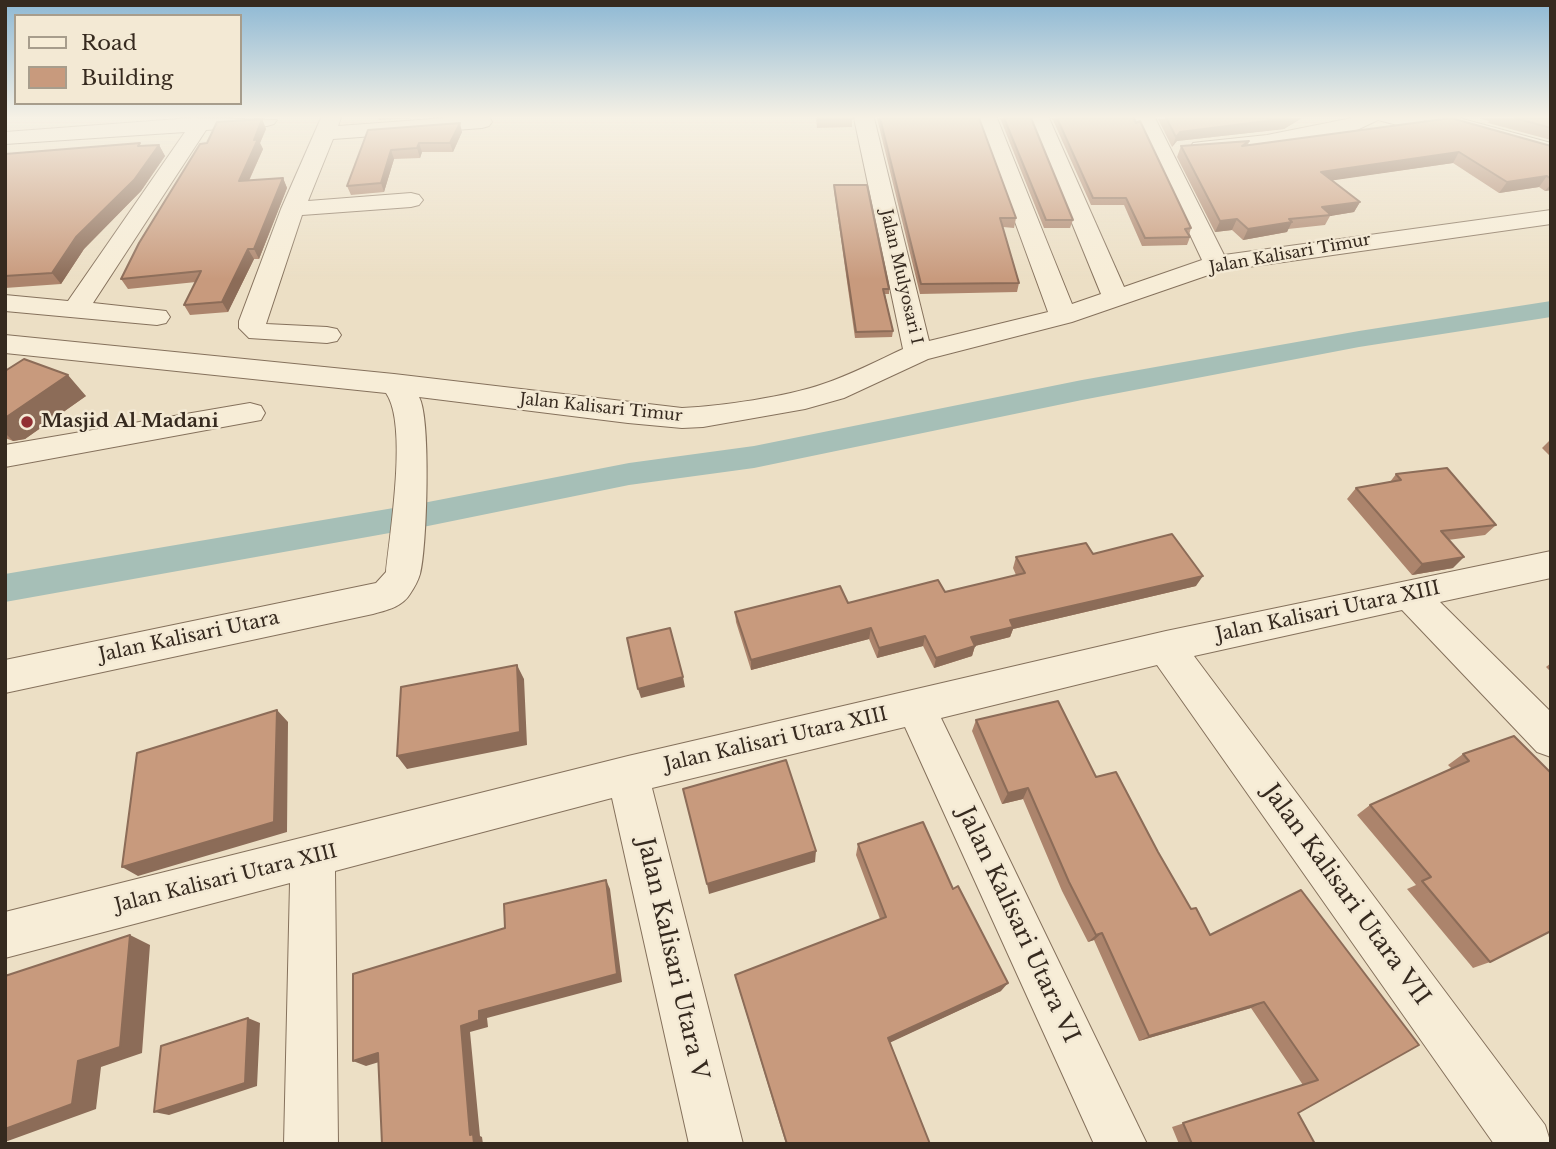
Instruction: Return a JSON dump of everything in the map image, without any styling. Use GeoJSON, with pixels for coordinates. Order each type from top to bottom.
{"type":"FeatureCollection","features":[{"type":"Feature","properties":{"kind":"street"},"geometry":{"type":"LineString","coordinates":[[76,308],[167,172]]}},
{"type":"Feature","properties":{"kind":"street"},"geometry":{"type":"LineString","coordinates":[[309,172],[253,321],[256,331],[327,335]]}},
{"type":"Feature","properties":{"kind":"street","name":"Jalan Mulyosari I"},"geometry":{"type":"LineString","coordinates":[[876,172],[918,353]]}},
{"type":"Feature","properties":{"kind":"street"},"geometry":{"type":"LineString","coordinates":[[1008,172],[1063,316]]}},
{"type":"Feature","properties":{"kind":"street"},"geometry":{"type":"LineString","coordinates":[[1062,172],[1116,299]]}},
{"type":"Feature","properties":{"kind":"street"},"geometry":{"type":"LineString","coordinates":[[1171,172],[1216,264]]}},
{"type":"Feature","properties":{"kind":"street"},"geometry":{"type":"LineString","coordinates":[[293,209],[411,200]]}},
{"type":"Feature","properties":{"kind":"street","name":"Jalan Kalisari Timur"},"geometry":{"type":"LineString","coordinates":[[5,344],[394,383],[628,413],[682,418],[703,417],[815,396],[918,353],[1063,316],[1216,264],[1406,235],[1551,217]]}},
{"type":"Feature","properties":{"kind":"street"},"geometry":{"type":"LineString","coordinates":[[5,303],[157,317]]}},
{"type":"Feature","properties":{"kind":"street","name":"Jalan Kalisari Utara"},"geometry":{"type":"LineString","coordinates":[[5,677],[384,597],[400,583],[408,535],[410,412],[407,401],[394,383]]}},
{"type":"Feature","properties":{"kind":"street"},"geometry":{"type":"LineString","coordinates":[[5,456],[250,413]]}},
{"type":"Feature","properties":{"kind":"street","name":"Jalan Kalisari Utara XIII"},"geometry":{"type":"LineString","coordinates":[[5,935],[628,775],[915,706],[1166,647],[1551,564]]}},
{"type":"Feature","properties":{"kind":"street"},"geometry":{"type":"LineString","coordinates":[[1410,595],[1551,739]]}},
{"type":"Feature","properties":{"kind":"street","name":"Jalan Kalisari Utara VII"},"geometry":{"type":"LineString","coordinates":[[1166,647],[1526,1144]]}},
{"type":"Feature","properties":{"kind":"street","name":"Jalan Kalisari Utara VI"},"geometry":{"type":"LineString","coordinates":[[915,706],[1121,1144]]}},
{"type":"Feature","properties":{"kind":"street","name":"Jalan Kalisari Utara V"},"geometry":{"type":"LineString","coordinates":[[628,775],[716,1144]]}},
{"type":"Feature","properties":{"kind":"street"},"geometry":{"type":"LineString","coordinates":[[311,1144],[313,857]]}},
{"type":"Feature","properties":{"kind":"building"},"geometry":{"type":"Polygon","coordinates":[[[5,172],[140,172],[76,237],[52,273],[5,276],[5,172]]]}},
{"type":"Feature","properties":{"kind":"building"},"geometry":{"type":"Polygon","coordinates":[[[183,172],[243,172],[239,181],[283,178],[254,249],[248,249],[222,302],[184,305],[201,271],[121,279],[139,243],[183,172]]]}},
{"type":"Feature","properties":{"kind":"building"},"geometry":{"type":"Polygon","coordinates":[[[352,172],[384,172],[381,183],[347,186],[352,172]]]}},
{"type":"Feature","properties":{"kind":"building"},"geometry":{"type":"Polygon","coordinates":[[[893,172],[999,172],[1016,218],[1000,218],[1019,283],[921,284],[893,172]]]}},
{"type":"Feature","properties":{"kind":"building"},"geometry":{"type":"Polygon","coordinates":[[[1026,172],[1053,172],[1073,220],[1046,220],[1026,172]]]}},
{"type":"Feature","properties":{"kind":"building"},"geometry":{"type":"Polygon","coordinates":[[[1081,172],[1164,172],[1191,228],[1185,229],[1190,237],[1145,238],[1126,198],[1093,198],[1081,172]]]}},
{"type":"Feature","properties":{"kind":"building"},"geometry":{"type":"Polygon","coordinates":[[[1194,172],[1324,172],[1321,172],[1360,202],[1322,207],[1331,215],[1289,219],[1292,222],[1248,229],[1237,219],[1220,221],[1194,172]]]}},
{"type":"Feature","properties":{"kind":"building"},"geometry":{"type":"Polygon","coordinates":[[[1490,172],[1551,172],[1551,179],[1547,176],[1507,182],[1490,172]]]}},
{"type":"Feature","properties":{"kind":"building"},"geometry":{"type":"Polygon","coordinates":[[[834,185],[867,185],[889,289],[883,289],[893,331],[856,332],[834,185]]]}},
{"type":"Feature","properties":{"kind":"building"},"geometry":{"type":"Polygon","coordinates":[[[24,359],[68,375],[5,418],[5,371],[24,359]]]}},
{"type":"Feature","properties":{"kind":"building"},"geometry":{"type":"Polygon","coordinates":[[[1447,468],[1496,525],[1441,531],[1464,557],[1422,564],[1356,488],[1401,480],[1396,474],[1447,468]]]}},
{"type":"Feature","properties":{"kind":"building"},"geometry":{"type":"Polygon","coordinates":[[[1172,534],[1203,576],[1010,620],[1013,627],[971,637],[975,646],[936,658],[925,636],[879,648],[871,628],[751,660],[735,612],[840,586],[848,603],[938,580],[945,592],[1025,573],[1016,557],[1086,543],[1093,554],[1172,534]]]}},
{"type":"Feature","properties":{"kind":"building"},"geometry":{"type":"Polygon","coordinates":[[[670,628],[683,677],[638,689],[627,638],[670,628]]]}},
{"type":"Feature","properties":{"kind":"building"},"geometry":{"type":"Polygon","coordinates":[[[517,665],[520,732],[397,756],[401,687],[517,665]]]}},
{"type":"Feature","properties":{"kind":"building"},"geometry":{"type":"Polygon","coordinates":[[[1058,701],[1096,777],[1116,772],[1158,852],[1191,909],[1196,908],[1210,935],[1301,890],[1419,1045],[1298,1113],[1315,1144],[1192,1144],[1183,1123],[1318,1080],[1264,1002],[1149,1036],[1102,933],[1096,935],[1069,882],[1028,788],[1008,793],[976,720],[1058,701]]]}},
{"type":"Feature","properties":{"kind":"building"},"geometry":{"type":"Polygon","coordinates":[[[277,710],[274,822],[122,867],[137,753],[277,710]]]}},
{"type":"Feature","properties":{"kind":"building"},"geometry":{"type":"Polygon","coordinates":[[[1514,736],[1551,773],[1551,931],[1490,962],[1422,881],[1431,877],[1370,805],[1469,761],[1463,754],[1514,736]]]}},
{"type":"Feature","properties":{"kind":"building"},"geometry":{"type":"Polygon","coordinates":[[[786,760],[816,851],[707,884],[683,789],[786,760]]]}},
{"type":"Feature","properties":{"kind":"building"},"geometry":{"type":"Polygon","coordinates":[[[923,822],[953,889],[958,886],[1008,983],[888,1038],[930,1144],[787,1144],[735,975],[886,917],[858,844],[923,822]]]}},
{"type":"Feature","properties":{"kind":"building"},"geometry":{"type":"Polygon","coordinates":[[[606,880],[617,974],[479,1011],[479,1020],[461,1026],[470,1135],[473,1134],[474,1144],[382,1144],[378,1053],[353,1061],[353,974],[505,928],[504,904],[606,880]]]}},
{"type":"Feature","properties":{"kind":"building"},"geometry":{"type":"Polygon","coordinates":[[[130,935],[120,1047],[78,1061],[72,1104],[5,1129],[5,976],[130,935]]]}},
{"type":"Feature","properties":{"kind":"building"},"geometry":{"type":"Polygon","coordinates":[[[248,1018],[245,1083],[154,1112],[161,1046],[248,1018]]]}},
{"type":"Feature","properties":{"kind":"waterway"},"geometry":{"type":"LineString","coordinates":[[5,588],[423,515],[629,474],[754,457],[1082,390],[1359,339],[1551,309]]}},
{"type":"Feature","properties":{"kind":"place","name":"Masjid Al Madani"},"geometry":{"type":"Point","coordinates":[27,422]}}]}
